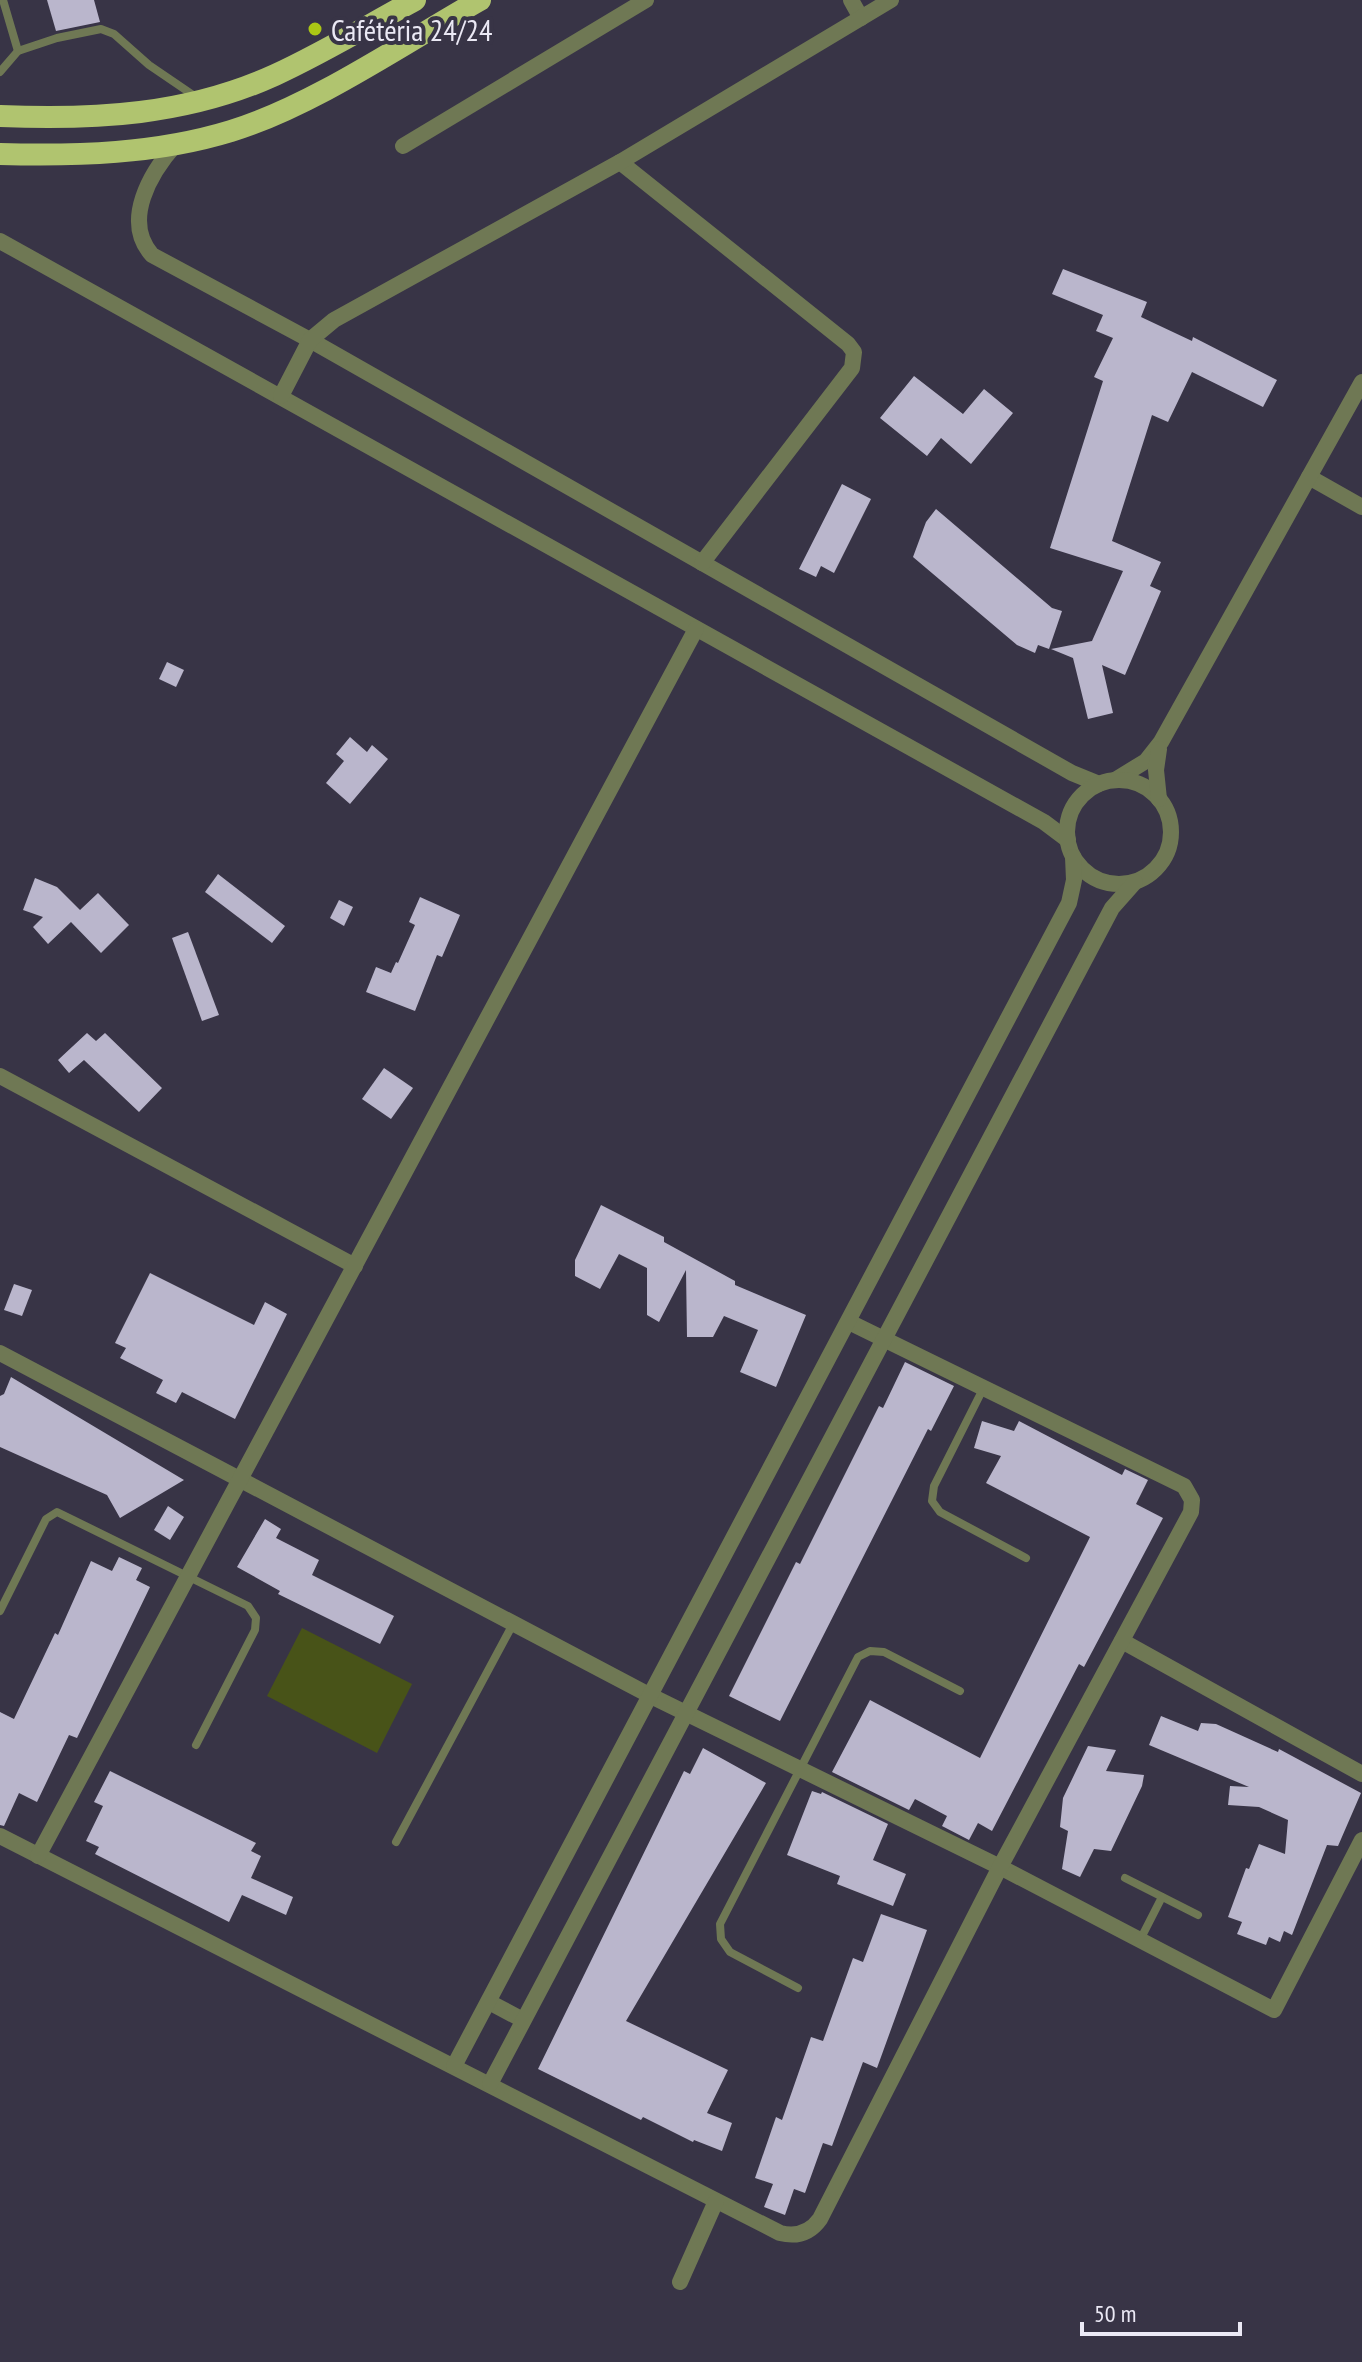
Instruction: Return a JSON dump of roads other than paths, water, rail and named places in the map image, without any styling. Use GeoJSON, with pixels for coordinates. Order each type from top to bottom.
{"type":"FeatureCollection","features":[{"type":"Feature","properties":{"kind":"highway"},"geometry":{"type":"LineString","coordinates":[[0,116],[79,118],[129,115],[200,100],[274,76],[414,0]]}},
{"type":"Feature","properties":{"kind":"highway"},"geometry":{"type":"LineString","coordinates":[[0,154],[64,155],[139,150],[231,131],[285,109],[341,80],[480,0]]}},
{"type":"Feature","properties":{"kind":"street"},"geometry":{"type":"LineString","coordinates":[[403,146],[646,0]]}},
{"type":"Feature","properties":{"kind":"street"},"geometry":{"type":"LineString","coordinates":[[851,0],[861,18]]}},
{"type":"Feature","properties":{"kind":"street"},"geometry":{"type":"LineString","coordinates":[[281,396],[310,340],[347,312],[620,162],[891,0]]}},
{"type":"Feature","properties":{"kind":"street"},"geometry":{"type":"LineString","coordinates":[[176,144],[156,169],[143,199],[138,231],[143,245],[152,255],[310,340],[1072,773],[1107,782],[1131,781],[1146,788],[1159,799],[1167,813],[1171,830],[1169,846],[1156,868],[1135,882],[1112,908],[490,2084]]}},
{"type":"Feature","properties":{"kind":"street"},"geometry":{"type":"LineString","coordinates":[[620,162],[848,344],[854,352],[852,368],[702,563]]}},
{"type":"Feature","properties":{"kind":"street"},"geometry":{"type":"LineString","coordinates":[[0,241],[1044,822],[1068,840]]}},
{"type":"Feature","properties":{"kind":"street"},"geometry":{"type":"LineString","coordinates":[[454,2066],[1069,903],[1074,880],[1068,823],[1074,807],[1085,794],[1146,761],[1161,742],[1362,382]]}},
{"type":"Feature","properties":{"kind":"street"},"geometry":{"type":"LineString","coordinates":[[1309,477],[1362,507]]}},
{"type":"Feature","properties":{"kind":"street"},"geometry":{"type":"LineString","coordinates":[[38,1856],[696,629]]}},
{"type":"Feature","properties":{"kind":"street"},"geometry":{"type":"LineString","coordinates":[[1159,799],[1156,770],[1161,742]]}},
{"type":"Feature","properties":{"kind":"street"},"geometry":{"type":"LineString","coordinates":[[1073,857],[1085,871],[1100,881],[1117,884],[1135,882]]}},
{"type":"Feature","properties":{"kind":"street"},"geometry":{"type":"LineString","coordinates":[[0,1076],[355,1266]]}},
{"type":"Feature","properties":{"kind":"street"},"geometry":{"type":"LineString","coordinates":[[0,1836],[780,2233],[802,2233],[815,2225],[1000,1867],[1191,1512],[1192,1500],[1184,1486],[849,1322]]}},
{"type":"Feature","properties":{"kind":"street"},"geometry":{"type":"LineString","coordinates":[[0,1353],[685,1714],[1000,1867],[1274,2010],[1362,1840]]}},
{"type":"Feature","properties":{"kind":"street"},"geometry":{"type":"LineString","coordinates":[[1122,1641],[1362,1774]]}},
{"type":"Feature","properties":{"kind":"street"},"geometry":{"type":"LineString","coordinates":[[489,2002],[523,2020]]}},
{"type":"Feature","properties":{"kind":"street"},"geometry":{"type":"LineString","coordinates":[[680,2282],[716,2201]]}},
{"type":"Feature","properties":{"kind":"lane"},"geometry":{"type":"LineString","coordinates":[[3,0],[18,51]]}},
{"type":"Feature","properties":{"kind":"lane"},"geometry":{"type":"LineString","coordinates":[[0,72],[18,51],[57,38],[101,29],[108,31],[149,65],[200,100]]}},
{"type":"Feature","properties":{"kind":"lane"},"geometry":{"type":"LineString","coordinates":[[984,1387],[934,1486],[932,1501],[940,1512],[1026,1558]]}},
{"type":"Feature","properties":{"kind":"lane"},"geometry":{"type":"LineString","coordinates":[[0,1611],[46,1519],[53,1513],[65,1514],[248,1606],[253,1611],[256,1624],[196,1745]]}},
{"type":"Feature","properties":{"kind":"lane"},"geometry":{"type":"LineString","coordinates":[[396,1842],[513,1624]]}},
{"type":"Feature","properties":{"kind":"lane"},"geometry":{"type":"LineString","coordinates":[[798,1988],[730,1952],[720,1931],[723,1917],[858,1657],[864,1653],[884,1652],[960,1691]]}},
{"type":"Feature","properties":{"kind":"lane"},"geometry":{"type":"LineString","coordinates":[[1125,1878],[1198,1915]]}},
{"type":"Feature","properties":{"kind":"lane"},"geometry":{"type":"LineString","coordinates":[[1140,1940],[1162,1897]]}},
{"type":"Feature","properties":{"kind":"place","name":"Cafétéria 24/24"},"geometry":{"type":"Point","coordinates":[315,29]}}]}
